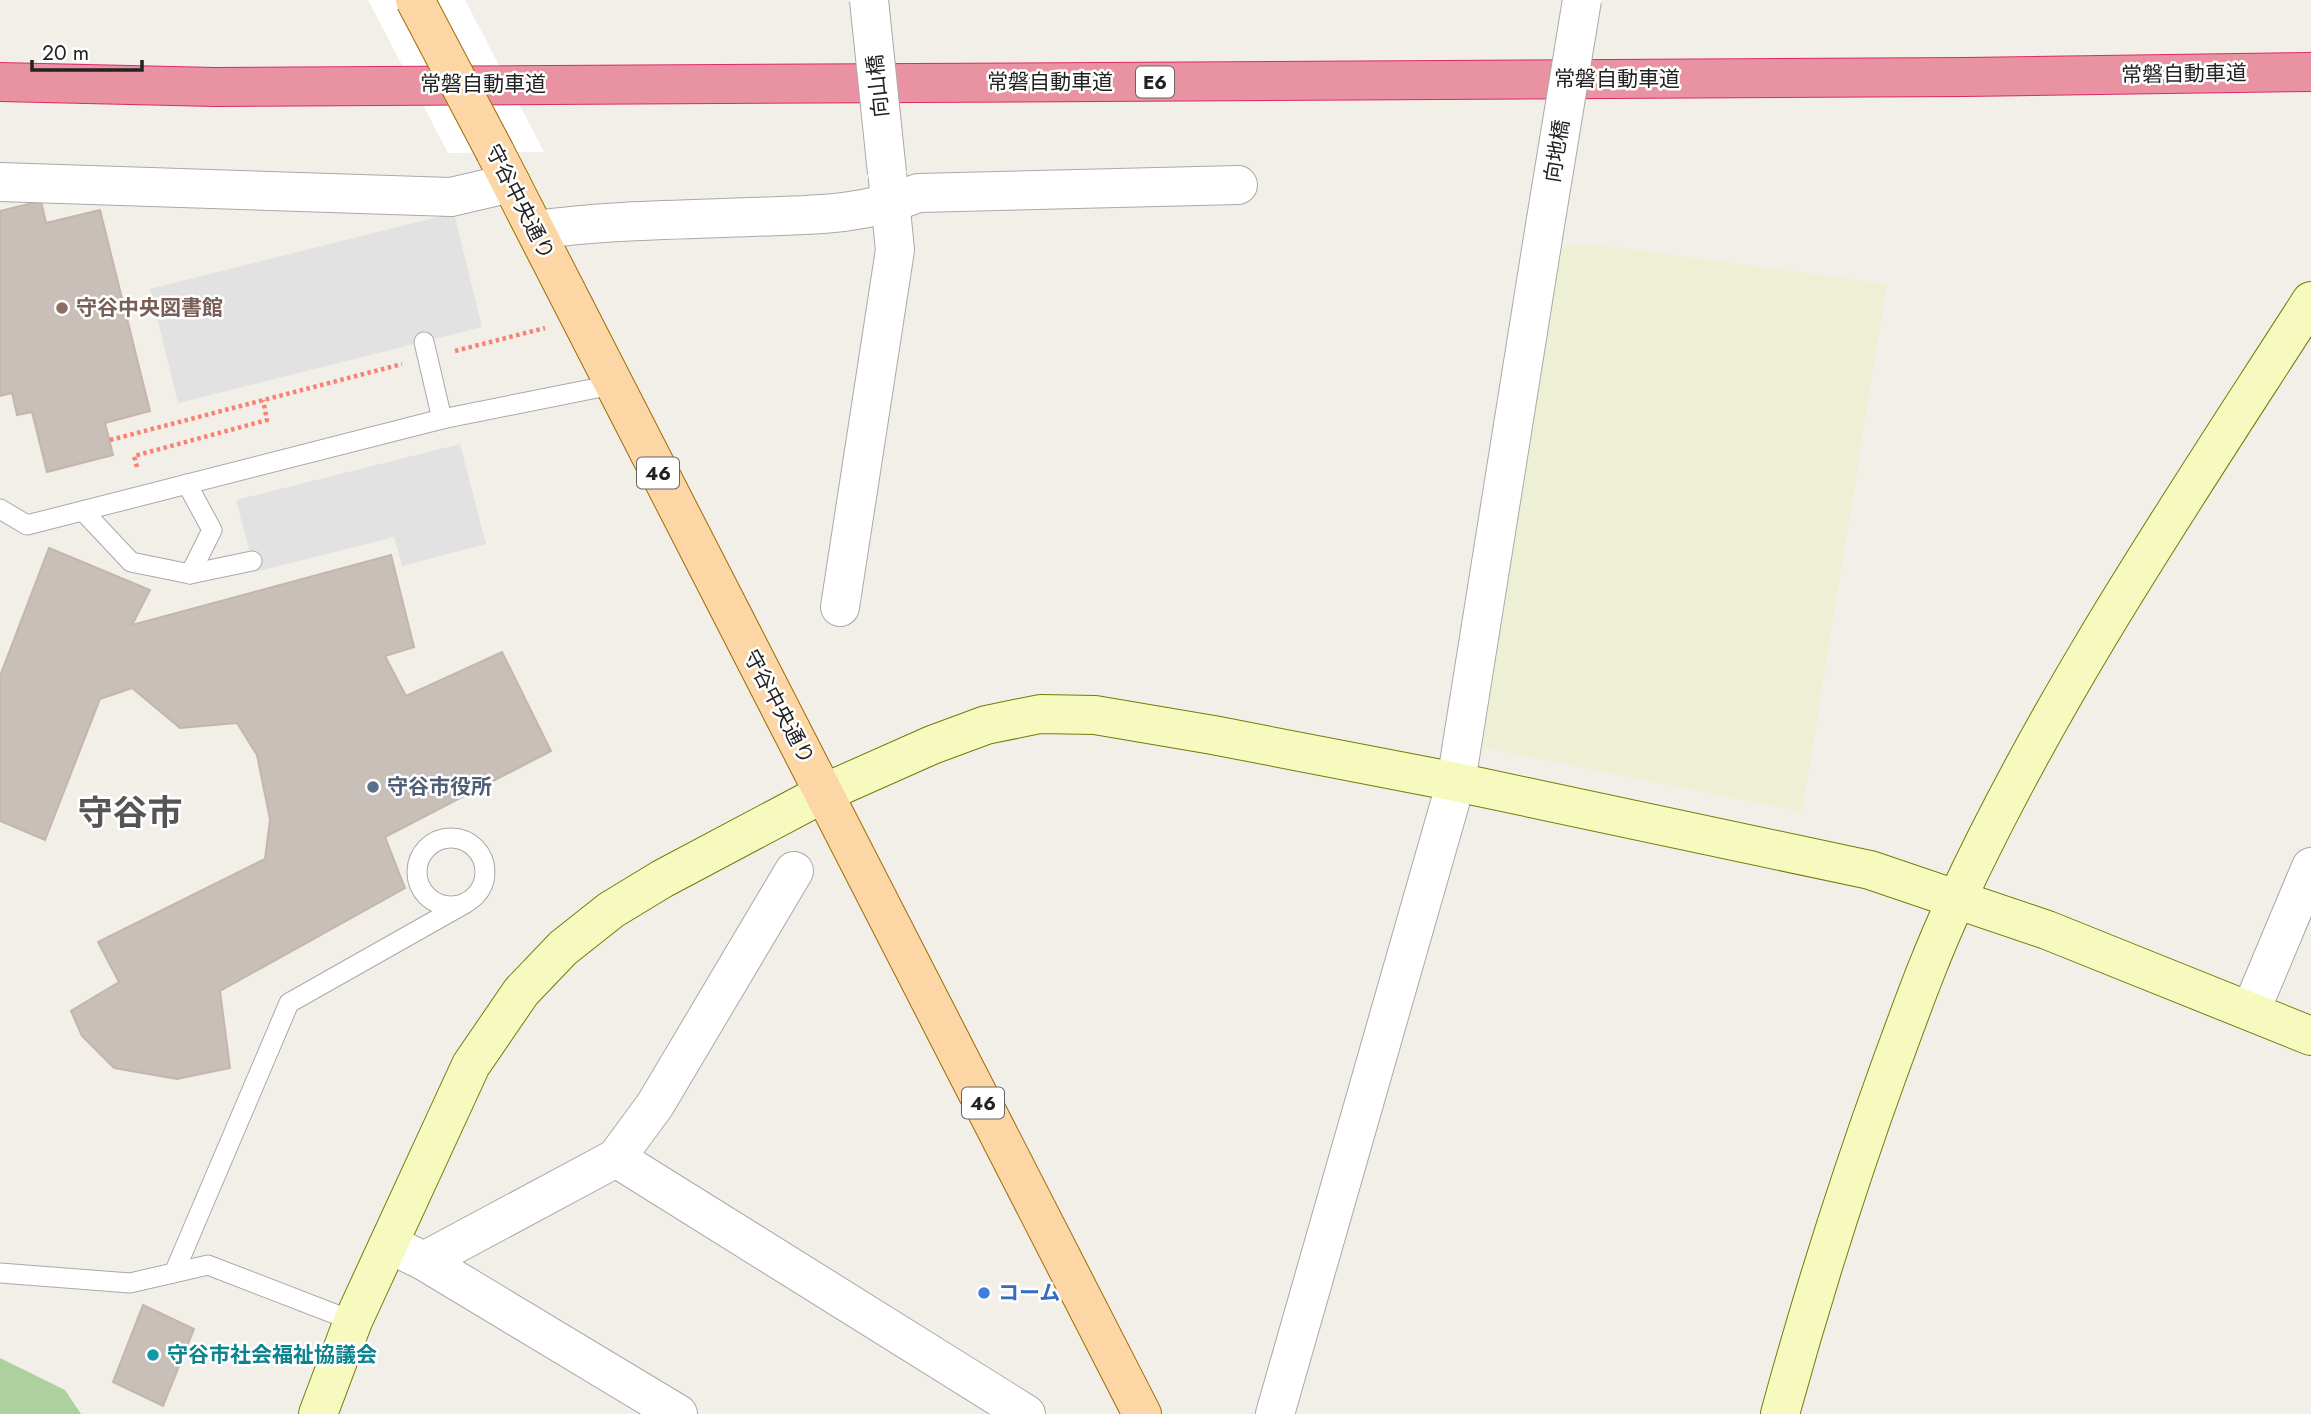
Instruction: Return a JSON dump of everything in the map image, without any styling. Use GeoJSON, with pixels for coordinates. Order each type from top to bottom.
{"type":"FeatureCollection","features":[{"type":"Feature","properties":{"kind":"highway","name":"常磐自動車道"},"geometry":{"type":"LineString","coordinates":[[0,82],[215,86],[1965,77],[2311,72]]}},
{"type":"Feature","properties":{"kind":"main road","name":"守谷中央通り"},"geometry":{"type":"LineString","coordinates":[[415,0],[536,230],[612,385],[1142,1414]]}},
{"type":"Feature","properties":{"kind":"street","name":"向山橋"},"geometry":{"type":"LineString","coordinates":[[840,607],[895,250],[869,0]]}},
{"type":"Feature","properties":{"kind":"street","name":"向地橋"},"geometry":{"type":"LineString","coordinates":[[1275,1414],[1456,782],[1582,0]]}},
{"type":"Feature","properties":{"kind":"street"},"geometry":{"type":"LineString","coordinates":[[0,182],[451,197],[503,168]]}},
{"type":"Feature","properties":{"kind":"street"},"geometry":{"type":"LineString","coordinates":[[536,230],[585,223],[848,214],[889,188],[918,193],[1238,185]]}},
{"type":"Feature","properties":{"kind":"street"},"geometry":{"type":"LineString","coordinates":[[1780,1414],[1839,1208],[1918,991],[1956,901],[2044,727],[2138,571],[2311,301]]}},
{"type":"Feature","properties":{"kind":"street"},"geometry":{"type":"LineString","coordinates":[[327,1410],[354,1321],[471,1065],[521,992],[563,947],[611,910],[662,879],[824,793],[932,745],[986,725],[1040,714],[1108,717],[1456,782],[1870,870],[2047,930],[2311,1036]]}},
{"type":"Feature","properties":{"kind":"street"},"geometry":{"type":"LineString","coordinates":[[2251,1010],[2311,867]]}},
{"type":"Feature","properties":{"kind":"street"},"geometry":{"type":"LineString","coordinates":[[424,1261],[616,1158],[636,1134],[655,1104],[794,871]]}},
{"type":"Feature","properties":{"kind":"street"},"geometry":{"type":"LineString","coordinates":[[616,1158],[1026,1414]]}},
{"type":"Feature","properties":{"kind":"street"},"geometry":{"type":"LineString","coordinates":[[389,1244],[424,1261],[678,1414]]}},
{"type":"Feature","properties":{"kind":"lane"},"geometry":{"type":"LineString","coordinates":[[424,342],[442,419]]}},
{"type":"Feature","properties":{"kind":"lane"},"geometry":{"type":"LineString","coordinates":[[0,509],[27,525],[442,419],[612,385]]}},
{"type":"Feature","properties":{"kind":"lane"},"geometry":{"type":"LineString","coordinates":[[187,484],[212,530],[190,574]]}},
{"type":"Feature","properties":{"kind":"lane"},"geometry":{"type":"LineString","coordinates":[[83,511],[131,562],[190,574],[252,561]]}},
{"type":"Feature","properties":{"kind":"lane"},"geometry":{"type":"LineString","coordinates":[[174,1273],[289,1003],[466,903]]}},
{"type":"Feature","properties":{"kind":"lane"},"geometry":{"type":"LineString","coordinates":[[2,1272],[130,1283],[208,1265],[354,1321]]}},
{"type":"Feature","properties":{"kind":"path"},"geometry":{"type":"LineString","coordinates":[[448,353],[579,319]]}},
{"type":"Feature","properties":{"kind":"path"},"geometry":{"type":"LineString","coordinates":[[110,440],[408,363]]}},
{"type":"Feature","properties":{"kind":"path"},"geometry":{"type":"LineString","coordinates":[[144,495],[134,456],[267,420],[263,400]]}},
{"type":"Feature","properties":{"kind":"green space"},"geometry":{"type":"Polygon","coordinates":[[[1593,244],[1887,284],[1802,812],[1472,745],[1556,251],[1567,246],[1593,244]]]}},
{"type":"Feature","properties":{"kind":"green space"},"geometry":{"type":"Polygon","coordinates":[[[0,1358],[65,1390],[81,1414],[0,1414],[0,1358]]]}},
{"type":"Feature","properties":{"kind":"shaded area"},"geometry":{"type":"Polygon","coordinates":[[[454,213],[482,327],[178,403],[150,289],[454,213]]]}},
{"type":"Feature","properties":{"kind":"shaded area"},"geometry":{"type":"Polygon","coordinates":[[[460,444],[486,544],[402,566],[394,537],[255,572],[236,500],[460,444]]]}},
{"type":"Feature","properties":{"kind":"pier"},"geometry":{"type":"Polygon","coordinates":[[[368,0],[465,0],[544,152],[448,153],[368,0]]]}},
{"type":"Feature","properties":{"kind":"building","name":"守谷中央図書館"},"geometry":{"type":"Polygon","coordinates":[[[41,201],[46,223],[100,210],[150,411],[105,423],[113,455],[47,472],[32,412],[17,415],[12,393],[0,396],[0,211],[41,201]]]}},
{"type":"Feature","properties":{"kind":"building","name":"守谷市役所"},"geometry":{"type":"Polygon","coordinates":[[[49,548],[150,590],[132,625],[391,555],[414,647],[385,656],[406,696],[502,652],[551,751],[385,837],[405,888],[220,991],[230,1068],[177,1079],[114,1068],[82,1036],[71,1011],[119,982],[98,942],[265,859],[270,819],[257,755],[237,723],[180,728],[132,688],[100,699],[45,840],[0,821],[0,676],[49,548]]]}},
{"type":"Feature","properties":{"kind":"building","name":"守谷市社会福祉協議会"},"geometry":{"type":"Polygon","coordinates":[[[143,1305],[194,1329],[163,1406],[113,1382],[143,1305]]]}},
{"type":"Feature","properties":{"kind":"place","name":"守谷中央図書館"},"geometry":{"type":"Point","coordinates":[62,308]}},
{"type":"Feature","properties":{"kind":"place","name":"守谷市役所"},"geometry":{"type":"Point","coordinates":[373,787]}},
{"type":"Feature","properties":{"kind":"place","name":"コーム"},"geometry":{"type":"Point","coordinates":[984,1293]}},
{"type":"Feature","properties":{"kind":"place","name":"守谷市社会福祉協議会"},"geometry":{"type":"Point","coordinates":[153,1355]}},
{"type":"Feature","properties":{"kind":"district","name":"守谷市"},"geometry":{"type":"Point","coordinates":[130,813]}}]}
